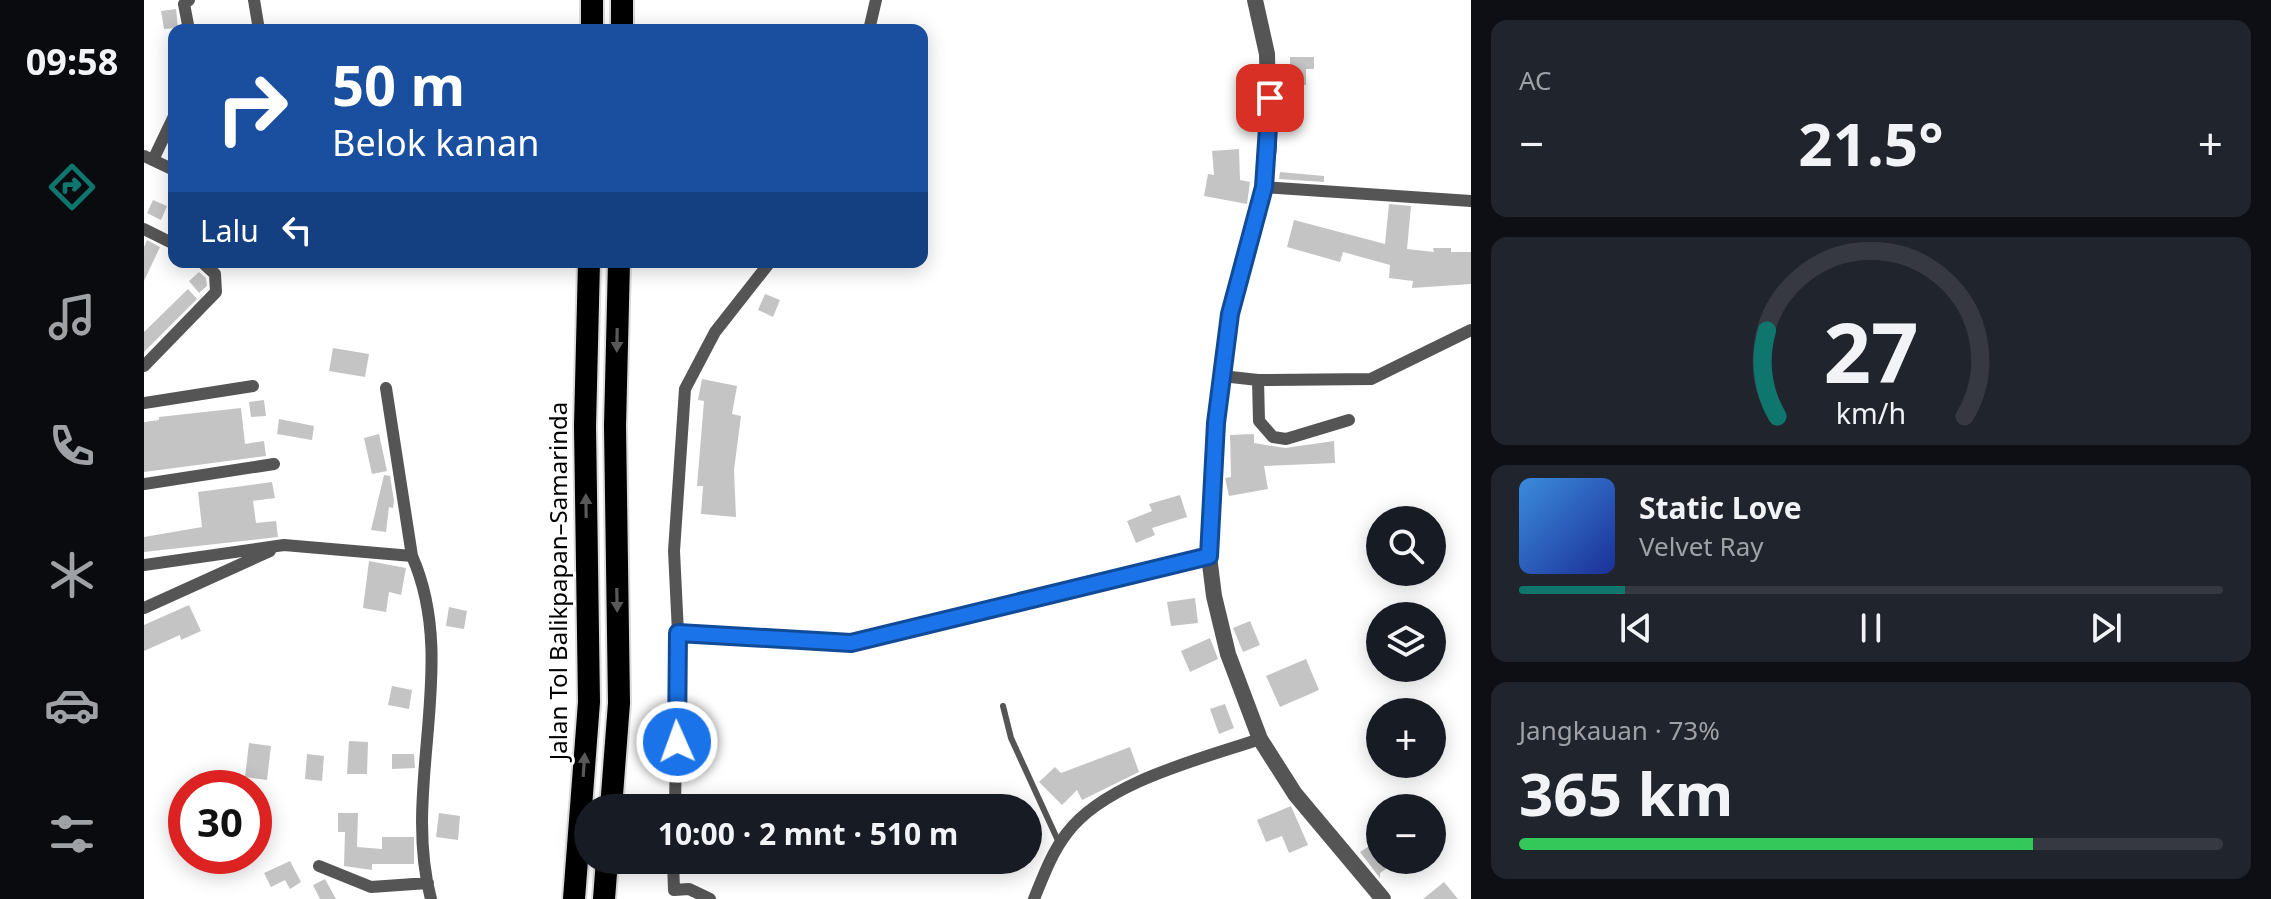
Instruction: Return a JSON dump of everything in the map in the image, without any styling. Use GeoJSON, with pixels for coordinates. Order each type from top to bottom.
{"type":"FeatureCollection","features":[{"type":"Feature","properties":{"kind":"highway"},"geometry":{"type":"LineString","coordinates":[[592,0],[592,24]]}},
{"type":"Feature","properties":{"kind":"highway"},"geometry":{"type":"LineString","coordinates":[[622,0],[622,24]]}},
{"type":"Feature","properties":{"kind":"highway","name":"Jalan Tol Balikpapan–Samarinda"},"geometry":{"type":"LineString","coordinates":[[574,899],[589,702],[585,426],[589,268]]}},
{"type":"Feature","properties":{"kind":"highway"},"geometry":{"type":"LineString","coordinates":[[612,794],[619,703],[615,426],[619,268]]}},
{"type":"Feature","properties":{"kind":"highway"},"geometry":{"type":"LineString","coordinates":[[604,899],[606,874]]}},
{"type":"Feature","properties":{"kind":"street"},"geometry":{"type":"LineString","coordinates":[[188,24],[184,4],[189,0]]}},
{"type":"Feature","properties":{"kind":"street"},"geometry":{"type":"LineString","coordinates":[[254,0],[258,24]]}},
{"type":"Feature","properties":{"kind":"street"},"geometry":{"type":"LineString","coordinates":[[870,24],[876,0]]}},
{"type":"Feature","properties":{"kind":"street"},"geometry":{"type":"LineString","coordinates":[[1255,0],[1265,38],[1270,98],[1264,187],[1236,287],[1222,376],[1216,423],[1209,556],[1228,654],[1260,739],[1295,794],[1383,899]]}},
{"type":"Feature","properties":{"kind":"street"},"geometry":{"type":"LineString","coordinates":[[168,126],[149,158],[168,167]]}},
{"type":"Feature","properties":{"kind":"street"},"geometry":{"type":"LineString","coordinates":[[1264,187],[1471,201]]}},
{"type":"Feature","properties":{"kind":"street"},"geometry":{"type":"LineString","coordinates":[[144,229],[168,241]]}},
{"type":"Feature","properties":{"kind":"street"},"geometry":{"type":"LineString","coordinates":[[144,366],[216,292],[215,274],[208,268]]}},
{"type":"Feature","properties":{"kind":"street"},"geometry":{"type":"LineString","coordinates":[[675,794],[678,633],[674,551],[685,389],[715,332],[765,268]]}},
{"type":"Feature","properties":{"kind":"street"},"geometry":{"type":"LineString","coordinates":[[1222,376],[1258,380],[1371,379],[1471,330]]}},
{"type":"Feature","properties":{"kind":"street"},"geometry":{"type":"LineString","coordinates":[[1258,380],[1259,421],[1273,437],[1286,439],[1349,420]]}},
{"type":"Feature","properties":{"kind":"street"},"geometry":{"type":"LineString","coordinates":[[144,403],[253,386]]}},
{"type":"Feature","properties":{"kind":"street"},"geometry":{"type":"LineString","coordinates":[[386,388],[412,556],[427,609],[431,652],[421,846],[431,899]]}},
{"type":"Feature","properties":{"kind":"street"},"geometry":{"type":"LineString","coordinates":[[144,484],[274,464]]}},
{"type":"Feature","properties":{"kind":"street"},"geometry":{"type":"LineString","coordinates":[[144,565],[284,545],[412,556]]}},
{"type":"Feature","properties":{"kind":"street"},"geometry":{"type":"LineString","coordinates":[[144,608],[284,545]]}},
{"type":"Feature","properties":{"kind":"street"},"geometry":{"type":"LineString","coordinates":[[678,633],[851,643],[1209,556]]}},
{"type":"Feature","properties":{"kind":"street"},"geometry":{"type":"LineString","coordinates":[[1034,899],[1060,845],[1085,814],[1105,799],[1164,773],[1260,739]]}},
{"type":"Feature","properties":{"kind":"street"},"geometry":{"type":"LineString","coordinates":[[319,866],[371,887],[428,883]]}},
{"type":"Feature","properties":{"kind":"street"},"geometry":{"type":"LineString","coordinates":[[673,874],[674,894],[689,889],[710,899]]}},
{"type":"Feature","properties":{"kind":"lane"},"geometry":{"type":"LineString","coordinates":[[1003,706],[1011,738],[1060,845]]}},
{"type":"Feature","properties":{"kind":"building"},"geometry":{"type":"Polygon","coordinates":[[[176,9],[178,24],[168,24],[168,29],[164,29],[161,11],[176,9]]]}},
{"type":"Feature","properties":{"kind":"building"},"geometry":{"type":"Polygon","coordinates":[[[1290,57],[1314,57],[1314,69],[1306,69],[1306,85],[1290,85],[1290,57]]]}},
{"type":"Feature","properties":{"kind":"building"},"geometry":{"type":"Polygon","coordinates":[[[1239,149],[1240,180],[1250,182],[1247,204],[1204,196],[1208,174],[1214,175],[1212,151],[1239,149]]]}},
{"type":"Feature","properties":{"kind":"building"},"geometry":{"type":"Polygon","coordinates":[[[1280,172],[1324,176],[1324,182],[1279,179],[1280,172]]]}},
{"type":"Feature","properties":{"kind":"building"},"geometry":{"type":"Polygon","coordinates":[[[153,200],[167,206],[161,220],[147,213],[153,200]]]}},
{"type":"Feature","properties":{"kind":"building"},"geometry":{"type":"Polygon","coordinates":[[[1389,204],[1411,206],[1407,249],[1434,252],[1433,248],[1451,248],[1451,252],[1471,252],[1471,284],[1412,288],[1413,281],[1389,278],[1390,265],[1343,252],[1340,262],[1287,247],[1294,220],[1385,244],[1389,204]]]}},
{"type":"Feature","properties":{"kind":"building"},"geometry":{"type":"Polygon","coordinates":[[[147,240],[160,247],[144,281],[144,247],[147,240]]]}},
{"type":"Feature","properties":{"kind":"building"},"geometry":{"type":"Polygon","coordinates":[[[199,272],[206,278],[207,286],[199,293],[189,281],[199,272]]]}},
{"type":"Feature","properties":{"kind":"building"},"geometry":{"type":"Polygon","coordinates":[[[188,289],[197,299],[144,352],[144,332],[188,289]]]}},
{"type":"Feature","properties":{"kind":"building"},"geometry":{"type":"Polygon","coordinates":[[[765,294],[780,300],[773,317],[758,310],[765,294]]]}},
{"type":"Feature","properties":{"kind":"building"},"geometry":{"type":"Polygon","coordinates":[[[333,348],[369,354],[365,377],[329,371],[333,348]]]}},
{"type":"Feature","properties":{"kind":"building"},"geometry":{"type":"Polygon","coordinates":[[[702,379],[737,386],[732,414],[741,416],[734,470],[736,517],[701,514],[703,486],[697,486],[704,401],[698,400],[702,379]]]}},
{"type":"Feature","properties":{"kind":"building"},"geometry":{"type":"Polygon","coordinates":[[[264,400],[266,416],[251,417],[249,402],[264,400]]]}},
{"type":"Feature","properties":{"kind":"building"},"geometry":{"type":"Polygon","coordinates":[[[241,408],[245,444],[264,441],[266,456],[144,472],[144,422],[159,420],[159,417],[241,408]]]}},
{"type":"Feature","properties":{"kind":"building"},"geometry":{"type":"Polygon","coordinates":[[[279,419],[314,426],[312,440],[277,434],[279,419]]]}},
{"type":"Feature","properties":{"kind":"building"},"geometry":{"type":"Polygon","coordinates":[[[379,434],[387,471],[372,474],[364,438],[379,434]]]}},
{"type":"Feature","properties":{"kind":"building"},"geometry":{"type":"Polygon","coordinates":[[[1254,434],[1254,443],[1285,448],[1334,441],[1335,463],[1264,466],[1268,489],[1229,496],[1225,478],[1231,477],[1230,435],[1254,434]]]}},
{"type":"Feature","properties":{"kind":"building"},"geometry":{"type":"Polygon","coordinates":[[[384,475],[390,476],[394,501],[393,508],[389,507],[386,532],[371,530],[384,475]]]}},
{"type":"Feature","properties":{"kind":"building"},"geometry":{"type":"Polygon","coordinates":[[[272,482],[275,498],[253,501],[256,523],[276,521],[278,537],[144,552],[144,537],[202,527],[198,492],[272,482]]]}},
{"type":"Feature","properties":{"kind":"building"},"geometry":{"type":"Polygon","coordinates":[[[1180,495],[1187,517],[1152,528],[1155,535],[1136,543],[1127,521],[1152,511],[1149,504],[1180,495]]]}},
{"type":"Feature","properties":{"kind":"building"},"geometry":{"type":"Polygon","coordinates":[[[369,561],[406,568],[401,595],[389,592],[386,612],[363,608],[369,561]]]}},
{"type":"Feature","properties":{"kind":"building"},"geometry":{"type":"Polygon","coordinates":[[[1195,598],[1198,623],[1171,626],[1167,602],[1195,598]]]}},
{"type":"Feature","properties":{"kind":"building"},"geometry":{"type":"Polygon","coordinates":[[[189,605],[201,631],[181,640],[180,635],[144,651],[144,625],[189,605]]]}},
{"type":"Feature","properties":{"kind":"building"},"geometry":{"type":"Polygon","coordinates":[[[449,607],[467,611],[464,629],[446,626],[449,607]]]}},
{"type":"Feature","properties":{"kind":"building"},"geometry":{"type":"Polygon","coordinates":[[[1250,621],[1260,645],[1243,652],[1233,628],[1250,621]]]}},
{"type":"Feature","properties":{"kind":"building"},"geometry":{"type":"Polygon","coordinates":[[[1210,638],[1218,659],[1190,672],[1181,651],[1210,638]]]}},
{"type":"Feature","properties":{"kind":"building"},"geometry":{"type":"Polygon","coordinates":[[[1306,659],[1319,690],[1280,707],[1266,676],[1306,659]]]}},
{"type":"Feature","properties":{"kind":"building"},"geometry":{"type":"Polygon","coordinates":[[[392,686],[412,690],[409,709],[388,705],[392,686]]]}},
{"type":"Feature","properties":{"kind":"building"},"geometry":{"type":"Polygon","coordinates":[[[1225,704],[1234,728],[1219,734],[1210,709],[1225,704]]]}},
{"type":"Feature","properties":{"kind":"building"},"geometry":{"type":"Polygon","coordinates":[[[349,741],[368,742],[367,774],[347,774],[349,741]]]}},
{"type":"Feature","properties":{"kind":"building"},"geometry":{"type":"Polygon","coordinates":[[[249,743],[271,746],[268,770],[246,770],[249,743]]]}},
{"type":"Feature","properties":{"kind":"building"},"geometry":{"type":"Polygon","coordinates":[[[1130,747],[1139,772],[1082,800],[1077,790],[1062,805],[1039,782],[1055,767],[1061,773],[1130,747]]]}},
{"type":"Feature","properties":{"kind":"building"},"geometry":{"type":"Polygon","coordinates":[[[307,754],[324,756],[322,781],[305,779],[307,754]]]}},
{"type":"Feature","properties":{"kind":"building"},"geometry":{"type":"Polygon","coordinates":[[[392,754],[414,754],[415,768],[392,769],[392,754]]]}},
{"type":"Feature","properties":{"kind":"building"},"geometry":{"type":"Polygon","coordinates":[[[1291,806],[1308,845],[1289,853],[1282,836],[1266,842],[1257,820],[1291,806]]]}},
{"type":"Feature","properties":{"kind":"building"},"geometry":{"type":"Polygon","coordinates":[[[338,813],[358,813],[357,847],[382,849],[382,837],[414,837],[414,864],[372,864],[372,870],[344,866],[345,832],[338,832],[338,813]]]}},
{"type":"Feature","properties":{"kind":"building"},"geometry":{"type":"Polygon","coordinates":[[[439,813],[460,816],[458,840],[436,837],[439,813]]]}},
{"type":"Feature","properties":{"kind":"building"},"geometry":{"type":"Polygon","coordinates":[[[290,861],[301,882],[290,889],[285,880],[271,887],[264,874],[272,874],[272,869],[290,861]]]}},
{"type":"Feature","properties":{"kind":"building"},"geometry":{"type":"Polygon","coordinates":[[[325,879],[336,899],[320,899],[313,885],[325,879]]]}},
{"type":"Feature","properties":{"kind":"building"},"geometry":{"type":"Polygon","coordinates":[[[1444,882],[1458,899],[1423,899],[1444,882]]]}},
{"type":"Feature","properties":{"kind":"route"},"geometry":{"type":"LineString","coordinates":[[677,742],[675,683],[678,633],[851,643],[1209,556],[1216,423],[1230,314],[1245,248],[1264,187],[1271,119],[1270,98]]}}]}
